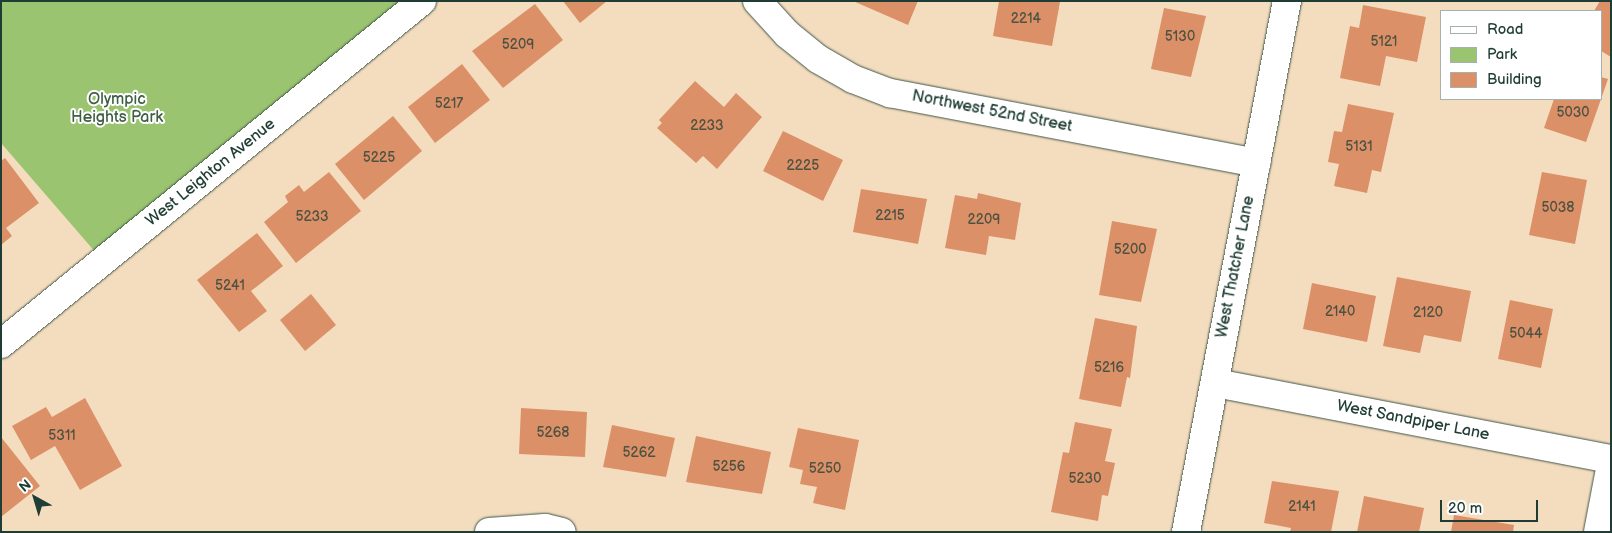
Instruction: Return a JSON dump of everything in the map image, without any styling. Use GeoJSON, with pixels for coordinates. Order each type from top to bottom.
{"type":"FeatureCollection","features":[{"type":"Feature","properties":{"kind":"street","name":"West Leighton Avenue"},"geometry":{"type":"LineString","coordinates":[[1,344],[422,1]]}},
{"type":"Feature","properties":{"kind":"street","name":"Northwest 52nd Street"},"geometry":{"type":"LineString","coordinates":[[757,1],[787,34],[818,59],[853,79],[890,93],[1256,163]]}},
{"type":"Feature","properties":{"kind":"street","name":"West Thatcher Lane"},"geometry":{"type":"LineString","coordinates":[[1186,532],[1287,1]]}},
{"type":"Feature","properties":{"kind":"street","name":"West Sandpiper Lane"},"geometry":{"type":"LineString","coordinates":[[1215,383],[1611,459]]}},
{"type":"Feature","properties":{"kind":"street"},"geometry":{"type":"LineString","coordinates":[[1598,532],[1611,464]]}},
{"type":"Feature","properties":{"kind":"street"},"geometry":{"type":"LineString","coordinates":[[489,532],[545,528],[562,532]]}},
{"type":"Feature","properties":{"kind":"green space","name":"Olympic Heights Park"},"geometry":{"type":"Polygon","coordinates":[[[1,1],[422,1],[103,261],[1,143],[1,1]]]}},
{"type":"Feature","properties":{"kind":"building"},"geometry":{"type":"Polygon","coordinates":[[[563,1],[607,1],[580,23],[563,1]]]}},
{"type":"Feature","properties":{"kind":"building"},"geometry":{"type":"Polygon","coordinates":[[[853,1],[918,1],[908,25],[853,1]]]}},
{"type":"Feature","properties":{"kind":"building"},"geometry":{"type":"Polygon","coordinates":[[[999,1],[1060,2],[1052,46],[993,36],[999,1]]]}},
{"type":"Feature","properties":{"kind":"building"},"geometry":{"type":"Polygon","coordinates":[[[1600,1],[1611,1],[1611,57],[1602,52],[1602,10],[1595,10],[1600,1]]]}},
{"type":"Feature","properties":{"kind":"building"},"geometry":{"type":"Polygon","coordinates":[[[535,4],[563,40],[503,88],[472,51],[535,4]]]}},
{"type":"Feature","properties":{"kind":"building"},"geometry":{"type":"Polygon","coordinates":[[[1363,5],[1426,17],[1417,62],[1386,56],[1380,86],[1340,78],[1350,26],[1359,28],[1363,5]]]}},
{"type":"Feature","properties":{"kind":"building"},"geometry":{"type":"Polygon","coordinates":[[[1164,8],[1206,16],[1191,77],[1151,69],[1164,8]]]}},
{"type":"Feature","properties":{"kind":"building"},"geometry":{"type":"Polygon","coordinates":[[[462,64],[490,100],[435,143],[408,107],[462,64]]]}},
{"type":"Feature","properties":{"kind":"building"},"geometry":{"type":"Polygon","coordinates":[[[1602,77],[1608,79],[1602,96],[1602,77]]]}},
{"type":"Feature","properties":{"kind":"building"},"geometry":{"type":"Polygon","coordinates":[[[695,81],[724,107],[736,93],[762,117],[717,169],[703,156],[696,163],[657,128],[662,123],[659,120],[695,81]]]}},
{"type":"Feature","properties":{"kind":"building"},"geometry":{"type":"Polygon","coordinates":[[[1554,100],[1601,100],[1586,142],[1544,128],[1554,100]]]}},
{"type":"Feature","properties":{"kind":"building"},"geometry":{"type":"Polygon","coordinates":[[[1348,104],[1394,113],[1381,172],[1372,170],[1367,193],[1334,186],[1339,164],[1328,162],[1334,131],[1342,132],[1348,104]]]}},
{"type":"Feature","properties":{"kind":"building"},"geometry":{"type":"Polygon","coordinates":[[[393,116],[422,151],[364,200],[335,164],[393,116]]]}},
{"type":"Feature","properties":{"kind":"building"},"geometry":{"type":"Polygon","coordinates":[[[783,131],[843,160],[823,201],[763,171],[783,131]]]}},
{"type":"Feature","properties":{"kind":"building"},"geometry":{"type":"Polygon","coordinates":[[[5,158],[39,203],[6,228],[12,236],[1,245],[1,161],[5,158]]]}},
{"type":"Feature","properties":{"kind":"building"},"geometry":{"type":"Polygon","coordinates":[[[329,172],[361,211],[296,263],[264,222],[288,202],[285,196],[299,185],[304,192],[329,172]]]}},
{"type":"Feature","properties":{"kind":"building"},"geometry":{"type":"Polygon","coordinates":[[[1542,172],[1587,180],[1575,244],[1529,235],[1542,172]]]}},
{"type":"Feature","properties":{"kind":"building"},"geometry":{"type":"Polygon","coordinates":[[[861,189],[927,199],[918,244],[853,232],[861,189]]]}},
{"type":"Feature","properties":{"kind":"building"},"geometry":{"type":"Polygon","coordinates":[[[978,193],[1021,203],[1015,240],[989,236],[986,255],[945,248],[955,195],[977,199],[978,193]]]}},
{"type":"Feature","properties":{"kind":"building"},"geometry":{"type":"Polygon","coordinates":[[[1112,221],[1157,229],[1141,302],[1099,295],[1112,221]]]}},
{"type":"Feature","properties":{"kind":"building"},"geometry":{"type":"Polygon","coordinates":[[[257,233],[283,266],[251,291],[267,311],[239,332],[197,280],[257,233]]]}},
{"type":"Feature","properties":{"kind":"building"},"geometry":{"type":"Polygon","coordinates":[[[1397,277],[1471,291],[1461,342],[1424,335],[1420,353],[1383,346],[1397,277]]]}},
{"type":"Feature","properties":{"kind":"building"},"geometry":{"type":"Polygon","coordinates":[[[1312,283],[1376,296],[1367,342],[1303,329],[1312,283]]]}},
{"type":"Feature","properties":{"kind":"building"},"geometry":{"type":"Polygon","coordinates":[[[311,294],[336,325],[305,351],[280,320],[311,294]]]}},
{"type":"Feature","properties":{"kind":"building"},"geometry":{"type":"Polygon","coordinates":[[[1510,300],[1553,309],[1541,368],[1498,359],[1510,300]]]}},
{"type":"Feature","properties":{"kind":"building"},"geometry":{"type":"Polygon","coordinates":[[[1095,318],[1137,326],[1130,378],[1127,377],[1121,407],[1079,399],[1095,318]]]}},
{"type":"Feature","properties":{"kind":"building"},"geometry":{"type":"Polygon","coordinates":[[[85,398],[122,466],[80,490],[55,446],[31,460],[12,426],[46,407],[52,417],[85,398]]]}},
{"type":"Feature","properties":{"kind":"building"},"geometry":{"type":"Polygon","coordinates":[[[521,408],[587,412],[585,457],[519,454],[521,408]]]}},
{"type":"Feature","properties":{"kind":"building"},"geometry":{"type":"Polygon","coordinates":[[[1075,422],[1112,429],[1105,461],[1115,463],[1108,496],[1102,495],[1098,521],[1051,512],[1063,452],[1069,453],[1075,422]]]}},
{"type":"Feature","properties":{"kind":"building"},"geometry":{"type":"Polygon","coordinates":[[[612,425],[675,438],[666,477],[603,467],[612,425]]]}},
{"type":"Feature","properties":{"kind":"building"},"geometry":{"type":"Polygon","coordinates":[[[798,428],[859,440],[845,510],[813,503],[817,487],[800,484],[803,470],[789,467],[798,428]]]}},
{"type":"Feature","properties":{"kind":"building"},"geometry":{"type":"Polygon","coordinates":[[[696,436],[771,452],[762,494],[686,482],[696,436]]]}},
{"type":"Feature","properties":{"kind":"building"},"geometry":{"type":"Polygon","coordinates":[[[1,437],[40,486],[1,517],[1,437]]]}},
{"type":"Feature","properties":{"kind":"building"},"geometry":{"type":"Polygon","coordinates":[[[1272,481],[1339,491],[1331,532],[1290,532],[1291,528],[1264,523],[1272,481]]]}},
{"type":"Feature","properties":{"kind":"building"},"geometry":{"type":"Polygon","coordinates":[[[1364,496],[1424,508],[1419,532],[1357,532],[1364,496]]]}},
{"type":"Feature","properties":{"kind":"building"},"geometry":{"type":"Polygon","coordinates":[[[1454,515],[1514,525],[1513,532],[1451,532],[1454,515]]]}}]}
